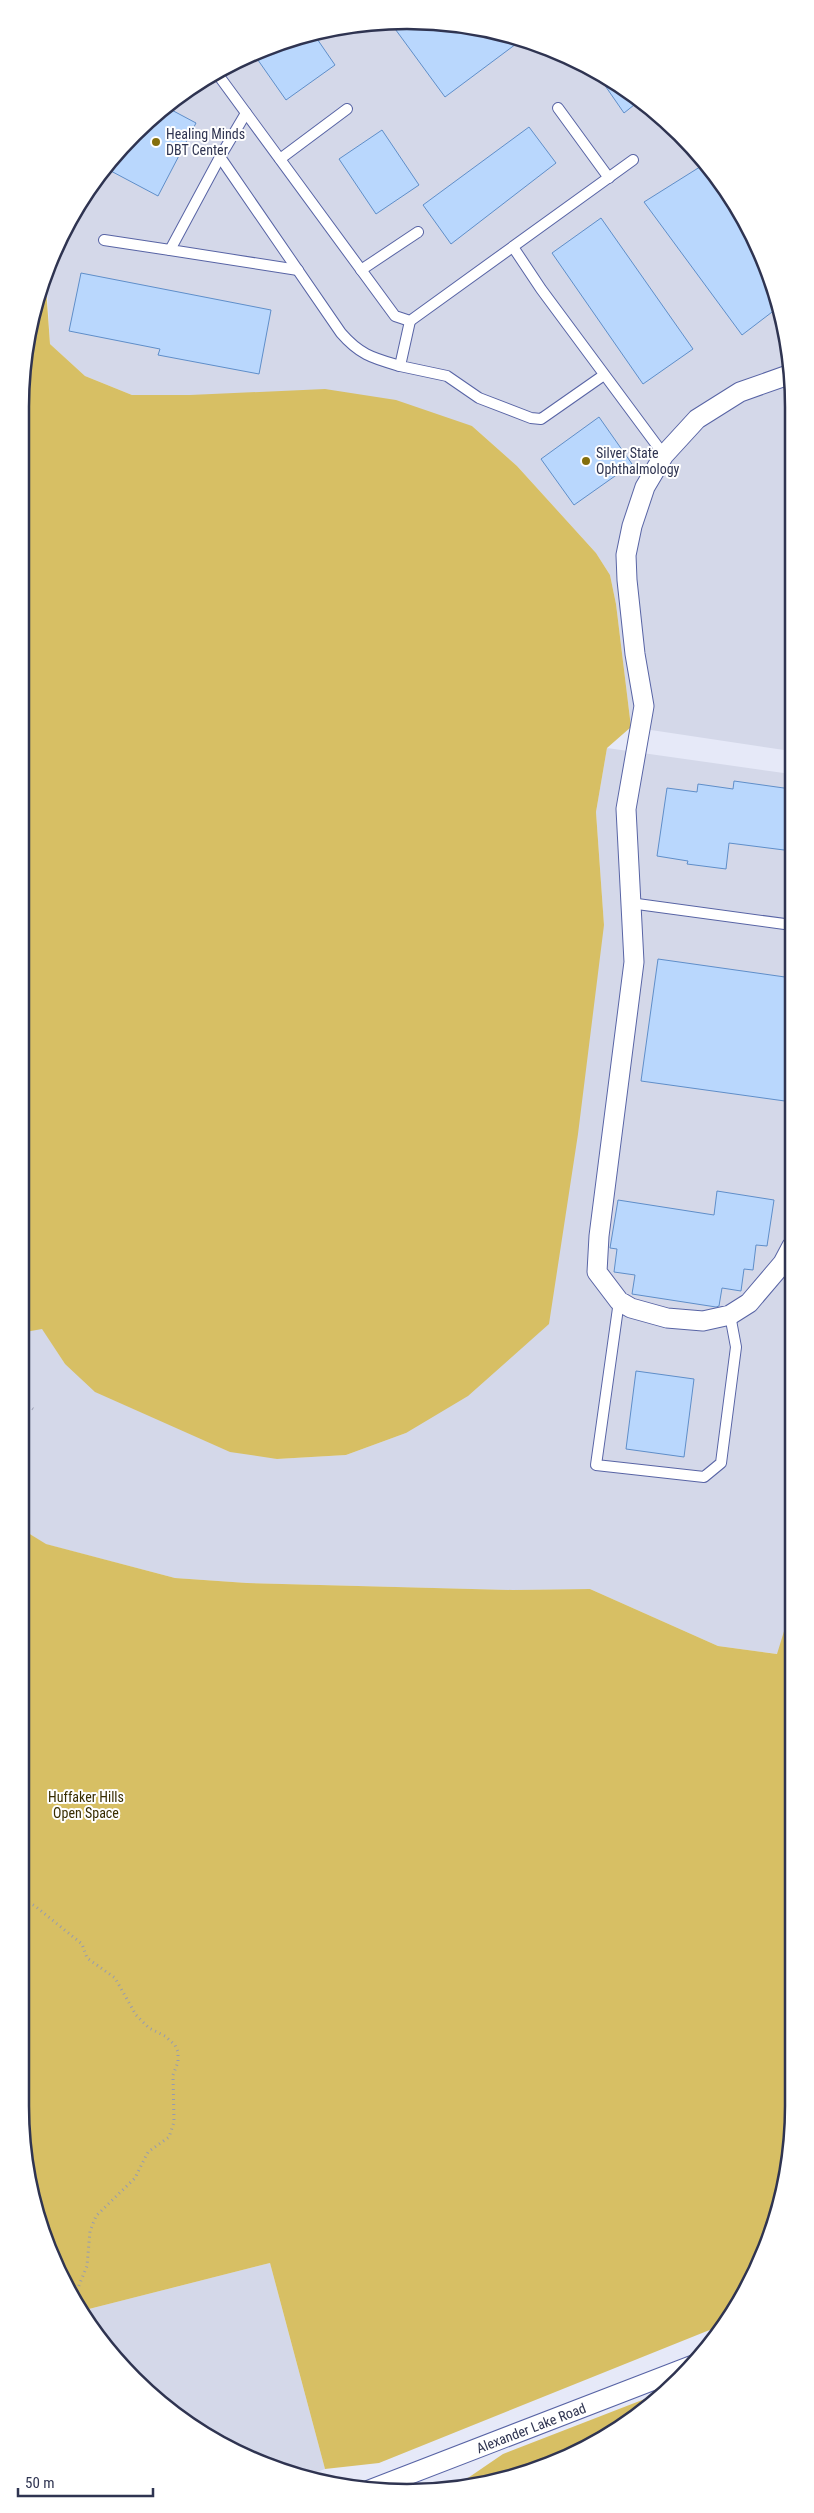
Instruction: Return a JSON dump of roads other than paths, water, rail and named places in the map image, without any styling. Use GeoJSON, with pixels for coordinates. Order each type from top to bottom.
{"type":"FeatureCollection","features":[{"type":"Feature","properties":{"kind":"street"},"geometry":{"type":"LineString","coordinates":[[784,377],[740,392],[696,419],[664,455],[645,487],[632,526],[626,555],[635,654],[644,706],[626,809],[634,962],[599,1236],[597,1272],[619,1301],[631,1308],[667,1318],[703,1321],[730,1314],[749,1303],[785,1260]]}},
{"type":"Feature","properties":{"kind":"street","name":"Alexander Lake Road"},"geometry":{"type":"LineString","coordinates":[[387,2483],[675,2372]]}},
{"type":"Feature","properties":{"kind":"lane"},"geometry":{"type":"LineString","coordinates":[[220,78],[395,316],[410,321]]}},
{"type":"Feature","properties":{"kind":"lane"},"geometry":{"type":"LineString","coordinates":[[558,108],[609,178]]}},
{"type":"Feature","properties":{"kind":"lane"},"geometry":{"type":"LineString","coordinates":[[280,159],[348,109]]}},
{"type":"Feature","properties":{"kind":"lane"},"geometry":{"type":"LineString","coordinates":[[170,250],[246,113]]}},
{"type":"Feature","properties":{"kind":"lane"},"geometry":{"type":"LineString","coordinates":[[220,157],[342,333],[356,349],[372,358],[447,376],[479,398],[531,418],[540,419],[604,375]]}},
{"type":"Feature","properties":{"kind":"lane"},"geometry":{"type":"LineString","coordinates":[[400,366],[410,321],[634,160]]}},
{"type":"Feature","properties":{"kind":"lane"},"geometry":{"type":"LineString","coordinates":[[361,270],[418,232]]}},
{"type":"Feature","properties":{"kind":"lane"},"geometry":{"type":"LineString","coordinates":[[104,240],[298,270]]}},
{"type":"Feature","properties":{"kind":"lane"},"geometry":{"type":"LineString","coordinates":[[513,247],[604,375],[664,455]]}},
{"type":"Feature","properties":{"kind":"lane"},"geometry":{"type":"LineString","coordinates":[[630,903],[785,924]]}},
{"type":"Feature","properties":{"kind":"lane"},"geometry":{"type":"LineString","coordinates":[[619,1301],[596,1465],[704,1477],[721,1463],[736,1347],[730,1314]]}},
{"type":"Feature","properties":{"kind":"place","name":"Healing Minds DBT Center"},"geometry":{"type":"Point","coordinates":[156,142]}},
{"type":"Feature","properties":{"kind":"place","name":"Silver State Ophthalmology"},"geometry":{"type":"Point","coordinates":[586,461]}},
{"type":"Feature","properties":{"kind":"park label","name":"Huffaker Hills Open Space"},"geometry":{"type":"Point","coordinates":[86,1805]}}]}
